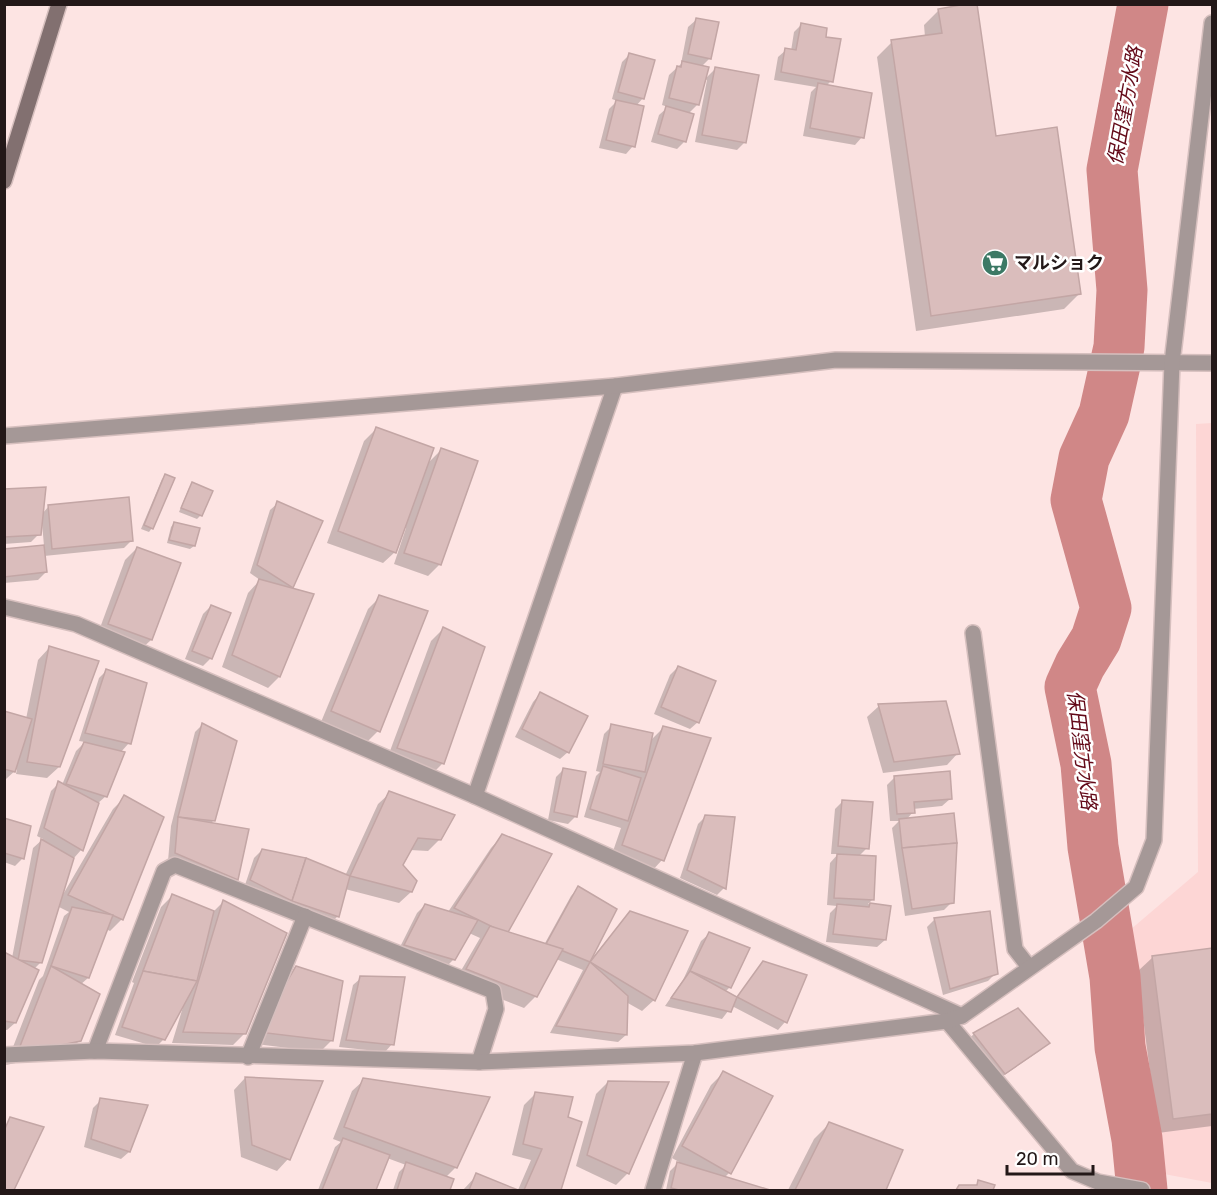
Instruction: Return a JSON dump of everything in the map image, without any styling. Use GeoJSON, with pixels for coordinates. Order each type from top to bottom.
{"type":"FeatureCollection","features":[{"type":"Feature","properties":{"kind":"main road"},"geometry":{"type":"LineString","coordinates":[[4,182],[59,4]]}},
{"type":"Feature","properties":{"kind":"street"},"geometry":{"type":"LineString","coordinates":[[4,1055],[96,1051],[478,1062],[695,1053],[955,1019],[1096,921],[1136,887],[1154,840],[1172,363],[1212,23]]}},
{"type":"Feature","properties":{"kind":"street"},"geometry":{"type":"LineString","coordinates":[[4,436],[615,386],[836,360],[1212,363]]}},
{"type":"Feature","properties":{"kind":"street"},"geometry":{"type":"LineString","coordinates":[[476,796],[615,386]]}},
{"type":"Feature","properties":{"kind":"street"},"geometry":{"type":"LineString","coordinates":[[4,607],[76,624],[476,796],[955,1019],[1072,1171],[1098,1182],[1142,1191]]}},
{"type":"Feature","properties":{"kind":"street"},"geometry":{"type":"LineString","coordinates":[[973,633],[1015,949],[1029,967]]}},
{"type":"Feature","properties":{"kind":"street"},"geometry":{"type":"LineString","coordinates":[[96,1051],[164,871],[175,865],[493,991],[496,1009],[478,1062]]}},
{"type":"Feature","properties":{"kind":"street"},"geometry":{"type":"LineString","coordinates":[[248,1056],[305,916]]}},
{"type":"Feature","properties":{"kind":"street"},"geometry":{"type":"LineString","coordinates":[[653,1191],[695,1053]]}},
{"type":"Feature","properties":{"kind":"shaded area"},"geometry":{"type":"Polygon","coordinates":[[[1212,423],[1212,1183],[1164,1174],[1116,942],[1198,872],[1196,424],[1212,423]]]}},
{"type":"Feature","properties":{"kind":"building"},"geometry":{"type":"Polygon","coordinates":[[[977,4],[996,136],[1057,127],[1081,294],[931,316],[891,40],[942,33],[938,9],[977,4]]]}},
{"type":"Feature","properties":{"kind":"building"},"geometry":{"type":"Polygon","coordinates":[[[696,18],[719,22],[711,59],[688,54],[696,18]]]}},
{"type":"Feature","properties":{"kind":"building"},"geometry":{"type":"Polygon","coordinates":[[[801,23],[827,28],[826,37],[841,39],[833,82],[781,72],[785,48],[796,50],[801,23]]]}},
{"type":"Feature","properties":{"kind":"building"},"geometry":{"type":"Polygon","coordinates":[[[629,53],[655,60],[644,99],[618,92],[629,53]]]}},
{"type":"Feature","properties":{"kind":"building"},"geometry":{"type":"Polygon","coordinates":[[[682,61],[709,67],[699,105],[669,98],[677,66],[681,67],[682,61]]]}},
{"type":"Feature","properties":{"kind":"building"},"geometry":{"type":"Polygon","coordinates":[[[715,67],[759,75],[746,143],[702,135],[715,67]]]}},
{"type":"Feature","properties":{"kind":"building"},"geometry":{"type":"Polygon","coordinates":[[[818,83],[872,93],[864,138],[810,128],[818,83]]]}},
{"type":"Feature","properties":{"kind":"building"},"geometry":{"type":"Polygon","coordinates":[[[616,100],[644,106],[635,147],[606,140],[616,100]]]}},
{"type":"Feature","properties":{"kind":"building"},"geometry":{"type":"Polygon","coordinates":[[[666,106],[694,114],[686,142],[658,134],[666,106]]]}},
{"type":"Feature","properties":{"kind":"building"},"geometry":{"type":"Polygon","coordinates":[[[376,427],[434,448],[396,553],[338,531],[376,427]]]}},
{"type":"Feature","properties":{"kind":"building"},"geometry":{"type":"Polygon","coordinates":[[[441,448],[478,461],[441,565],[404,553],[441,448]]]}},
{"type":"Feature","properties":{"kind":"building"},"geometry":{"type":"Polygon","coordinates":[[[165,474],[175,478],[153,529],[144,525],[165,474]]]}},
{"type":"Feature","properties":{"kind":"building"},"geometry":{"type":"Polygon","coordinates":[[[192,482],[213,491],[202,516],[181,508],[192,482]]]}},
{"type":"Feature","properties":{"kind":"building"},"geometry":{"type":"Polygon","coordinates":[[[46,487],[41,535],[4,537],[4,489],[46,487]]]}},
{"type":"Feature","properties":{"kind":"building"},"geometry":{"type":"Polygon","coordinates":[[[129,497],[133,541],[52,549],[48,505],[129,497]]]}},
{"type":"Feature","properties":{"kind":"building"},"geometry":{"type":"Polygon","coordinates":[[[277,501],[323,521],[293,588],[257,565],[277,501]]]}},
{"type":"Feature","properties":{"kind":"building"},"geometry":{"type":"Polygon","coordinates":[[[174,522],[200,528],[195,546],[169,540],[174,522]]]}},
{"type":"Feature","properties":{"kind":"building"},"geometry":{"type":"Polygon","coordinates":[[[44,545],[47,572],[4,577],[4,549],[44,545]]]}},
{"type":"Feature","properties":{"kind":"building"},"geometry":{"type":"Polygon","coordinates":[[[137,547],[181,563],[152,640],[108,624],[137,547]]]}},
{"type":"Feature","properties":{"kind":"building"},"geometry":{"type":"Polygon","coordinates":[[[259,579],[314,594],[280,677],[232,655],[259,579]]]}},
{"type":"Feature","properties":{"kind":"building"},"geometry":{"type":"Polygon","coordinates":[[[379,595],[428,611],[380,732],[331,711],[379,595]]]}},
{"type":"Feature","properties":{"kind":"building"},"geometry":{"type":"Polygon","coordinates":[[[211,605],[231,613],[212,659],[192,651],[211,605]]]}},
{"type":"Feature","properties":{"kind":"building"},"geometry":{"type":"Polygon","coordinates":[[[443,627],[485,647],[444,764],[397,748],[443,627]]]}},
{"type":"Feature","properties":{"kind":"building"},"geometry":{"type":"Polygon","coordinates":[[[49,646],[99,661],[60,767],[27,762],[49,646]]]}},
{"type":"Feature","properties":{"kind":"building"},"geometry":{"type":"Polygon","coordinates":[[[678,666],[716,681],[699,723],[661,707],[678,666]]]}},
{"type":"Feature","properties":{"kind":"building"},"geometry":{"type":"Polygon","coordinates":[[[106,669],[147,683],[131,744],[85,733],[106,669]]]}},
{"type":"Feature","properties":{"kind":"building"},"geometry":{"type":"Polygon","coordinates":[[[540,692],[588,716],[569,753],[522,729],[540,692]]]}},
{"type":"Feature","properties":{"kind":"building"},"geometry":{"type":"Polygon","coordinates":[[[946,701],[960,754],[894,762],[878,704],[946,701]]]}},
{"type":"Feature","properties":{"kind":"building"},"geometry":{"type":"Polygon","coordinates":[[[4,711],[32,719],[15,772],[4,769],[4,711]]]}},
{"type":"Feature","properties":{"kind":"building"},"geometry":{"type":"Polygon","coordinates":[[[202,723],[237,741],[215,821],[178,817],[202,723]]]}},
{"type":"Feature","properties":{"kind":"building"},"geometry":{"type":"Polygon","coordinates":[[[611,724],[653,733],[645,772],[603,764],[611,724]]]}},
{"type":"Feature","properties":{"kind":"building"},"geometry":{"type":"Polygon","coordinates":[[[663,726],[711,738],[664,861],[622,845],[663,726]]]}},
{"type":"Feature","properties":{"kind":"building"},"geometry":{"type":"Polygon","coordinates":[[[84,742],[125,752],[107,797],[66,784],[84,742]]]}},
{"type":"Feature","properties":{"kind":"building"},"geometry":{"type":"Polygon","coordinates":[[[603,766],[641,778],[628,821],[590,809],[603,766]]]}},
{"type":"Feature","properties":{"kind":"building"},"geometry":{"type":"Polygon","coordinates":[[[563,768],[586,772],[577,817],[554,812],[563,768]]]}},
{"type":"Feature","properties":{"kind":"building"},"geometry":{"type":"Polygon","coordinates":[[[950,771],[952,799],[914,802],[915,813],[897,814],[894,776],[950,771]]]}},
{"type":"Feature","properties":{"kind":"building"},"geometry":{"type":"Polygon","coordinates":[[[58,781],[99,803],[83,851],[44,828],[58,781]]]}},
{"type":"Feature","properties":{"kind":"building"},"geometry":{"type":"Polygon","coordinates":[[[389,791],[455,815],[441,840],[418,838],[403,865],[417,881],[412,892],[350,876],[389,791]]]}},
{"type":"Feature","properties":{"kind":"building"},"geometry":{"type":"Polygon","coordinates":[[[124,795],[164,817],[123,920],[68,895],[124,795]]]}},
{"type":"Feature","properties":{"kind":"building"},"geometry":{"type":"Polygon","coordinates":[[[842,800],[873,802],[869,849],[838,846],[842,800]]]}},
{"type":"Feature","properties":{"kind":"building"},"geometry":{"type":"Polygon","coordinates":[[[954,813],[957,843],[902,848],[899,819],[954,813]]]}},
{"type":"Feature","properties":{"kind":"building"},"geometry":{"type":"Polygon","coordinates":[[[705,815],[735,817],[726,889],[687,870],[705,815]]]}},
{"type":"Feature","properties":{"kind":"building"},"geometry":{"type":"Polygon","coordinates":[[[178,817],[249,829],[238,880],[175,853],[178,817]]]}},
{"type":"Feature","properties":{"kind":"building"},"geometry":{"type":"Polygon","coordinates":[[[4,818],[31,826],[24,859],[4,853],[4,818]]]}},
{"type":"Feature","properties":{"kind":"building"},"geometry":{"type":"Polygon","coordinates":[[[502,834],[552,854],[507,934],[454,908],[502,834]]]}},
{"type":"Feature","properties":{"kind":"building"},"geometry":{"type":"Polygon","coordinates":[[[41,839],[74,858],[42,963],[18,960],[41,839]]]}},
{"type":"Feature","properties":{"kind":"building"},"geometry":{"type":"Polygon","coordinates":[[[957,843],[954,903],[912,909],[902,848],[957,843]]]}},
{"type":"Feature","properties":{"kind":"building"},"geometry":{"type":"Polygon","coordinates":[[[262,849],[306,858],[292,901],[250,880],[262,849]]]}},
{"type":"Feature","properties":{"kind":"building"},"geometry":{"type":"Polygon","coordinates":[[[837,854],[876,856],[874,900],[834,898],[837,854]]]}},
{"type":"Feature","properties":{"kind":"building"},"geometry":{"type":"Polygon","coordinates":[[[306,858],[350,876],[339,917],[292,901],[306,858]]]}},
{"type":"Feature","properties":{"kind":"building"},"geometry":{"type":"Polygon","coordinates":[[[578,886],[617,909],[590,962],[546,944],[578,886]]]}},
{"type":"Feature","properties":{"kind":"building"},"geometry":{"type":"Polygon","coordinates":[[[172,894],[214,911],[197,981],[143,971],[172,894]]]}},
{"type":"Feature","properties":{"kind":"building"},"geometry":{"type":"Polygon","coordinates":[[[223,900],[287,933],[246,1034],[183,1032],[223,900]]]}},
{"type":"Feature","properties":{"kind":"building"},"geometry":{"type":"Polygon","coordinates":[[[870,903],[891,906],[886,940],[833,934],[837,904],[869,907],[870,903]]]}},
{"type":"Feature","properties":{"kind":"building"},"geometry":{"type":"Polygon","coordinates":[[[425,904],[478,920],[455,960],[404,945],[425,904]]]}},
{"type":"Feature","properties":{"kind":"building"},"geometry":{"type":"Polygon","coordinates":[[[72,907],[113,915],[89,978],[51,966],[72,907]]]}},
{"type":"Feature","properties":{"kind":"building"},"geometry":{"type":"Polygon","coordinates":[[[630,911],[688,931],[655,1001],[590,962],[630,911]]]}},
{"type":"Feature","properties":{"kind":"building"},"geometry":{"type":"Polygon","coordinates":[[[990,911],[998,974],[950,989],[934,918],[990,911]]]}},
{"type":"Feature","properties":{"kind":"building"},"geometry":{"type":"Polygon","coordinates":[[[490,926],[563,949],[537,997],[466,969],[490,926]]]}},
{"type":"Feature","properties":{"kind":"building"},"geometry":{"type":"Polygon","coordinates":[[[709,932],[750,948],[731,988],[690,971],[709,932]]]}},
{"type":"Feature","properties":{"kind":"building"},"geometry":{"type":"Polygon","coordinates":[[[1212,948],[1212,1114],[1173,1119],[1152,956],[1212,948]]]}},
{"type":"Feature","properties":{"kind":"building"},"geometry":{"type":"Polygon","coordinates":[[[4,952],[39,970],[16,1023],[4,1021],[4,952]]]}},
{"type":"Feature","properties":{"kind":"building"},"geometry":{"type":"Polygon","coordinates":[[[763,961],[807,975],[787,1023],[737,997],[763,961]]]}},
{"type":"Feature","properties":{"kind":"building"},"geometry":{"type":"Polygon","coordinates":[[[590,962],[628,996],[627,1035],[556,1026],[590,962]]]}},
{"type":"Feature","properties":{"kind":"building"},"geometry":{"type":"Polygon","coordinates":[[[51,966],[100,994],[81,1041],[17,1054],[51,966]]]}},
{"type":"Feature","properties":{"kind":"building"},"geometry":{"type":"Polygon","coordinates":[[[296,966],[343,981],[333,1041],[258,1032],[296,966]]]}},
{"type":"Feature","properties":{"kind":"building"},"geometry":{"type":"Polygon","coordinates":[[[143,971],[197,981],[165,1040],[122,1027],[143,971]]]}},
{"type":"Feature","properties":{"kind":"building"},"geometry":{"type":"Polygon","coordinates":[[[690,971],[737,997],[731,1012],[671,998],[690,971]]]}},
{"type":"Feature","properties":{"kind":"building"},"geometry":{"type":"Polygon","coordinates":[[[360,976],[405,977],[394,1045],[346,1040],[360,976]]]}},
{"type":"Feature","properties":{"kind":"building"},"geometry":{"type":"Polygon","coordinates":[[[1018,1008],[1050,1043],[1005,1074],[973,1033],[1018,1008]]]}},
{"type":"Feature","properties":{"kind":"building"},"geometry":{"type":"Polygon","coordinates":[[[723,1071],[773,1096],[731,1174],[682,1146],[723,1071]]]}},
{"type":"Feature","properties":{"kind":"building"},"geometry":{"type":"Polygon","coordinates":[[[245,1077],[323,1081],[290,1160],[252,1145],[245,1077]]]}},
{"type":"Feature","properties":{"kind":"building"},"geometry":{"type":"Polygon","coordinates":[[[363,1078],[490,1097],[457,1168],[344,1127],[363,1078]]]}},
{"type":"Feature","properties":{"kind":"building"},"geometry":{"type":"Polygon","coordinates":[[[608,1081],[669,1082],[629,1174],[587,1155],[608,1081]]]}},
{"type":"Feature","properties":{"kind":"building"},"geometry":{"type":"Polygon","coordinates":[[[535,1092],[573,1097],[568,1117],[582,1122],[561,1190],[524,1190],[542,1149],[523,1144],[535,1092]]]}},
{"type":"Feature","properties":{"kind":"building"},"geometry":{"type":"Polygon","coordinates":[[[100,1098],[148,1105],[130,1152],[91,1139],[100,1098]]]}},
{"type":"Feature","properties":{"kind":"building"},"geometry":{"type":"Polygon","coordinates":[[[10,1117],[44,1127],[14,1190],[4,1190],[4,1131],[10,1117]]]}},
{"type":"Feature","properties":{"kind":"building"},"geometry":{"type":"Polygon","coordinates":[[[829,1122],[903,1150],[886,1190],[795,1190],[829,1122]]]}},
{"type":"Feature","properties":{"kind":"building"},"geometry":{"type":"Polygon","coordinates":[[[343,1138],[390,1155],[376,1190],[322,1190],[343,1138]]]}},
{"type":"Feature","properties":{"kind":"building"},"geometry":{"type":"Polygon","coordinates":[[[406,1162],[454,1179],[450,1190],[397,1190],[406,1162]]]}},
{"type":"Feature","properties":{"kind":"building"},"geometry":{"type":"Polygon","coordinates":[[[677,1162],[770,1190],[679,1190],[671,1188],[677,1162]]]}},
{"type":"Feature","properties":{"kind":"building"},"geometry":{"type":"Polygon","coordinates":[[[476,1173],[518,1190],[469,1190],[476,1173]]]}},
{"type":"Feature","properties":{"kind":"building"},"geometry":{"type":"Polygon","coordinates":[[[978,1180],[995,1185],[993,1190],[956,1190],[959,1185],[977,1185],[978,1180]]]}},
{"type":"Feature","properties":{"kind":"waterway","name":"保田窪方水路"},"geometry":{"type":"LineString","coordinates":[[1142,1190],[1137,1139],[1120,1047],[1115,977],[1093,847],[1086,764],[1070,687],[1096,639],[1106,608],[1076,500],[1084,458],[1104,414],[1119,347],[1122,290],[1112,170],[1143,4]]}},
{"type":"Feature","properties":{"kind":"place","name":"マルショク"},"geometry":{"type":"Point","coordinates":[995,263]}}]}
